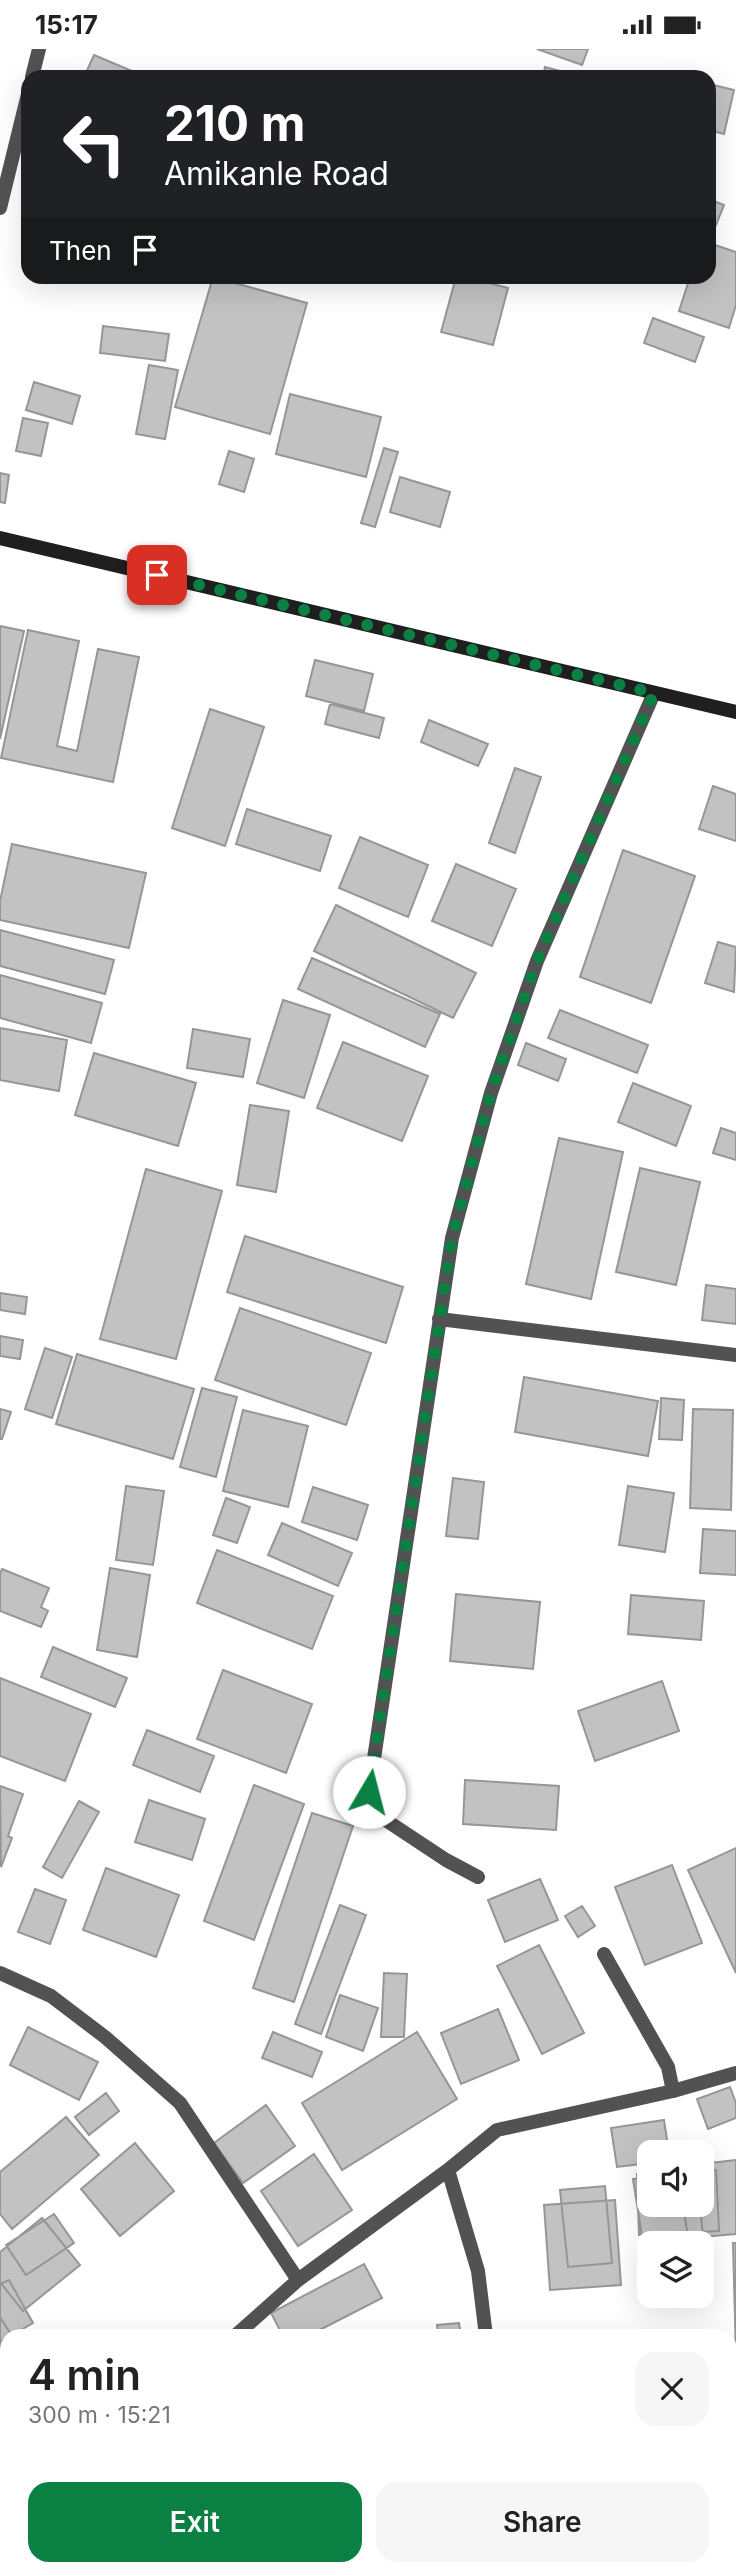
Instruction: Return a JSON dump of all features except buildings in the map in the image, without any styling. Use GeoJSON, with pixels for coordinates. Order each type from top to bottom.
{"type":"FeatureCollection","features":[{"type":"Feature","properties":{"kind":"street"},"geometry":{"type":"LineString","coordinates":[[34,70],[39,49]]}},
{"type":"Feature","properties":{"kind":"street"},"geometry":{"type":"LineString","coordinates":[[0,208],[21,122]]}},
{"type":"Feature","properties":{"kind":"street"},"geometry":{"type":"LineString","coordinates":[[0,538],[736,712]]}},
{"type":"Feature","properties":{"kind":"street"},"geometry":{"type":"LineString","coordinates":[[478,1877],[446,1860],[378,1815],[369,1792],[439,1319],[452,1238],[491,1093],[518,1014],[537,961],[654,693]]}},
{"type":"Feature","properties":{"kind":"street"},"geometry":{"type":"LineString","coordinates":[[439,1319],[736,1355]]}},
{"type":"Feature","properties":{"kind":"street"},"geometry":{"type":"LineString","coordinates":[[604,1954],[667,2067],[673,2091]]}},
{"type":"Feature","properties":{"kind":"street"},"geometry":{"type":"LineString","coordinates":[[0,1973],[51,1996],[105,2037],[180,2103],[298,2280]]}},
{"type":"Feature","properties":{"kind":"street"},"geometry":{"type":"LineString","coordinates":[[243,2329],[298,2280],[448,2171],[497,2130],[673,2091],[736,2073]]}},
{"type":"Feature","properties":{"kind":"street"},"geometry":{"type":"LineString","coordinates":[[448,2171],[478,2271],[485,2329]]}},
{"type":"Feature","properties":{"kind":"route"},"geometry":{"type":"LineString","coordinates":[[157,575],[654,693],[537,961],[491,1093],[452,1238],[369,1792]]}}]}
